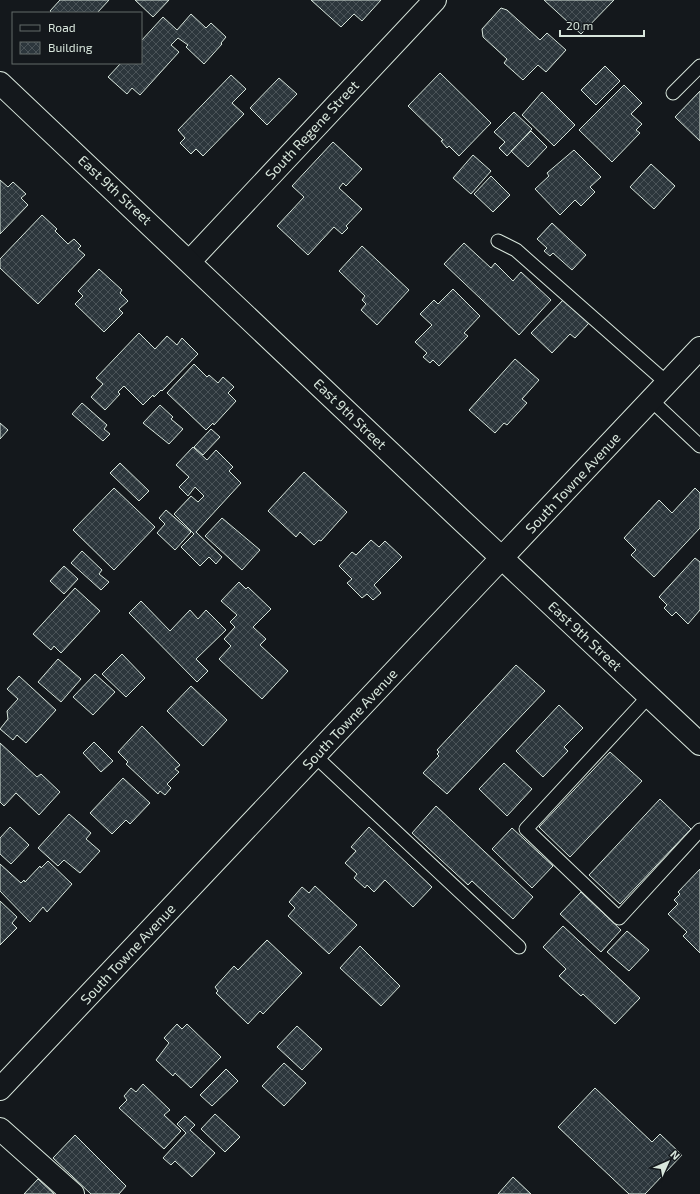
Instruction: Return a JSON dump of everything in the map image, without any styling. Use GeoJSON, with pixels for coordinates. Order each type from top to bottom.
{"type":"FeatureCollection","features":[{"type":"Feature","properties":{"kind":"street","name":"South Regene Street"},"geometry":{"type":"LineString","coordinates":[[190,261],[435,0]]}},
{"type":"Feature","properties":{"kind":"street","name":"East 9th Street"},"geometry":{"type":"LineString","coordinates":[[0,83],[190,261],[502,559],[700,744]]}},
{"type":"Feature","properties":{"kind":"street","name":"South Towne Avenue"},"geometry":{"type":"LineString","coordinates":[[0,1089],[700,348]]}},
{"type":"Feature","properties":{"kind":"street"},"geometry":{"type":"LineString","coordinates":[[0,1129],[73,1194]]}},
{"type":"Feature","properties":{"kind":"lane"},"geometry":{"type":"LineString","coordinates":[[673,93],[700,66]]}},
{"type":"Feature","properties":{"kind":"lane"},"geometry":{"type":"LineString","coordinates":[[498,241],[516,250],[667,383]]}},
{"type":"Feature","properties":{"kind":"lane"},"geometry":{"type":"LineString","coordinates":[[651,400],[700,446]]}},
{"type":"Feature","properties":{"kind":"lane"},"geometry":{"type":"LineString","coordinates":[[649,696],[526,829],[619,918],[700,830]]}},
{"type":"Feature","properties":{"kind":"lane"},"geometry":{"type":"LineString","coordinates":[[315,756],[519,947]]}},
{"type":"Feature","properties":{"kind":"building"},"geometry":{"type":"Polygon","coordinates":[[[60,0],[109,0],[98,12],[50,11],[60,0]]]}},
{"type":"Feature","properties":{"kind":"building"},"geometry":{"type":"Polygon","coordinates":[[[135,0],[169,0],[153,17],[135,0]]]}},
{"type":"Feature","properties":{"kind":"building"},"geometry":{"type":"Polygon","coordinates":[[[311,0],[381,0],[362,21],[354,14],[341,27],[311,0]]]}},
{"type":"Feature","properties":{"kind":"building"},"geometry":{"type":"Polygon","coordinates":[[[544,0],[614,0],[581,34],[544,0]]]}},
{"type":"Feature","properties":{"kind":"building"},"geometry":{"type":"Polygon","coordinates":[[[501,8],[507,10],[540,40],[547,33],[566,50],[546,72],[538,65],[523,80],[504,63],[507,59],[483,37],[482,29],[501,8]]]}},
{"type":"Feature","properties":{"kind":"building"},"geometry":{"type":"Polygon","coordinates":[[[191,14],[206,28],[211,23],[226,37],[221,43],[222,44],[204,64],[186,47],[188,45],[178,38],[171,45],[179,52],[140,95],[132,88],[127,94],[108,77],[120,64],[142,64],[142,40],[163,17],[177,30],[191,14]]]}},
{"type":"Feature","properties":{"kind":"building"},"geometry":{"type":"Polygon","coordinates":[[[605,66],[620,81],[596,105],[581,90],[605,66]]]}},
{"type":"Feature","properties":{"kind":"building"},"geometry":{"type":"Polygon","coordinates":[[[440,73],[491,123],[459,156],[449,146],[447,148],[441,141],[443,140],[408,106],[440,73]]]}},
{"type":"Feature","properties":{"kind":"building"},"geometry":{"type":"Polygon","coordinates":[[[231,75],[246,89],[232,103],[244,114],[203,156],[196,149],[191,154],[180,143],[185,138],[178,130],[231,75]]]}},
{"type":"Feature","properties":{"kind":"building"},"geometry":{"type":"Polygon","coordinates":[[[279,78],[297,94],[267,125],[250,108],[279,78]]]}},
{"type":"Feature","properties":{"kind":"building"},"geometry":{"type":"Polygon","coordinates":[[[624,85],[642,103],[631,114],[642,124],[636,130],[640,133],[612,162],[579,130],[624,85]]]}},
{"type":"Feature","properties":{"kind":"building"},"geometry":{"type":"Polygon","coordinates":[[[700,91],[700,141],[675,117],[700,91]]]}},
{"type":"Feature","properties":{"kind":"building"},"geometry":{"type":"Polygon","coordinates":[[[542,92],[575,125],[554,146],[522,115],[542,92]]]}},
{"type":"Feature","properties":{"kind":"building"},"geometry":{"type":"Polygon","coordinates":[[[514,112],[532,129],[507,156],[499,148],[505,142],[494,132],[514,112]]]}},
{"type":"Feature","properties":{"kind":"building"},"geometry":{"type":"Polygon","coordinates":[[[531,131],[547,147],[528,167],[511,151],[531,131]]]}},
{"type":"Feature","properties":{"kind":"building"},"geometry":{"type":"Polygon","coordinates":[[[333,142],[362,169],[346,186],[343,183],[339,188],[362,209],[346,226],[348,228],[342,234],[334,227],[308,255],[277,226],[304,197],[292,186],[333,142]]]}},
{"type":"Feature","properties":{"kind":"building"},"geometry":{"type":"Polygon","coordinates":[[[574,150],[601,177],[590,187],[595,192],[581,206],[575,200],[560,215],[535,189],[549,176],[547,173],[574,150]]]}},
{"type":"Feature","properties":{"kind":"building"},"geometry":{"type":"Polygon","coordinates":[[[473,155],[491,171],[471,194],[453,178],[473,155]]]}},
{"type":"Feature","properties":{"kind":"building"},"geometry":{"type":"Polygon","coordinates":[[[651,164],[675,186],[654,209],[630,187],[651,164]]]}},
{"type":"Feature","properties":{"kind":"building"},"geometry":{"type":"Polygon","coordinates":[[[491,176],[510,195],[493,212],[474,194],[491,176]]]}},
{"type":"Feature","properties":{"kind":"building"},"geometry":{"type":"Polygon","coordinates":[[[0,180],[8,187],[13,182],[26,194],[21,198],[28,205],[0,234],[0,180]]]}},
{"type":"Feature","properties":{"kind":"building"},"geometry":{"type":"Polygon","coordinates":[[[42,215],[57,229],[55,231],[68,244],[74,239],[81,246],[78,249],[85,255],[38,304],[0,268],[0,259],[42,215]]]}},
{"type":"Feature","properties":{"kind":"building"},"geometry":{"type":"Polygon","coordinates":[[[552,223],[586,255],[572,270],[553,253],[550,256],[544,251],[547,248],[537,239],[552,223]]]}},
{"type":"Feature","properties":{"kind":"building"},"geometry":{"type":"Polygon","coordinates":[[[464,243],[491,268],[495,263],[513,281],[521,272],[551,300],[519,335],[444,264],[464,243]]]}},
{"type":"Feature","properties":{"kind":"building"},"geometry":{"type":"Polygon","coordinates":[[[362,246],[409,290],[377,325],[361,310],[366,304],[362,300],[365,296],[339,271],[362,246]]]}},
{"type":"Feature","properties":{"kind":"building"},"geometry":{"type":"Polygon","coordinates":[[[99,269],[122,290],[120,293],[128,301],[119,309],[123,313],[104,332],[75,304],[83,296],[78,291],[99,269]]]}},
{"type":"Feature","properties":{"kind":"building"},"geometry":{"type":"Polygon","coordinates":[[[453,289],[480,316],[464,333],[468,336],[439,366],[433,360],[430,363],[423,357],[427,353],[415,342],[432,325],[420,314],[434,300],[438,304],[453,289]]]}},
{"type":"Feature","properties":{"kind":"building"},"geometry":{"type":"Polygon","coordinates":[[[564,299],[589,323],[575,338],[570,334],[552,353],[531,333],[564,299]]]}},
{"type":"Feature","properties":{"kind":"building"},"geometry":{"type":"Polygon","coordinates":[[[139,333],[155,349],[167,336],[177,345],[182,338],[198,354],[162,391],[161,390],[154,397],[153,395],[143,405],[124,386],[118,392],[120,394],[105,410],[91,397],[103,384],[96,378],[139,333]]]}},
{"type":"Feature","properties":{"kind":"building"},"geometry":{"type":"Polygon","coordinates":[[[515,359],[539,380],[522,399],[527,403],[507,425],[504,423],[495,433],[469,410],[515,359]]]}},
{"type":"Feature","properties":{"kind":"building"},"geometry":{"type":"Polygon","coordinates":[[[194,364],[207,377],[209,375],[218,383],[223,377],[234,387],[228,393],[236,401],[214,425],[213,423],[206,430],[167,393],[194,364]]]}},
{"type":"Feature","properties":{"kind":"building"},"geometry":{"type":"Polygon","coordinates":[[[82,403],[107,425],[104,429],[110,434],[103,441],[72,414],[82,403]]]}},
{"type":"Feature","properties":{"kind":"building"},"geometry":{"type":"Polygon","coordinates":[[[160,405],[173,417],[171,419],[183,429],[169,444],[143,423],[160,405]]]}},
{"type":"Feature","properties":{"kind":"building"},"geometry":{"type":"Polygon","coordinates":[[[0,423],[8,430],[0,439],[0,423]]]}},
{"type":"Feature","properties":{"kind":"building"},"geometry":{"type":"Polygon","coordinates":[[[211,429],[220,437],[203,455],[194,447],[211,429]]]}},
{"type":"Feature","properties":{"kind":"building"},"geometry":{"type":"Polygon","coordinates":[[[193,447],[207,460],[216,450],[233,467],[229,471],[241,483],[196,532],[222,557],[216,564],[209,557],[200,566],[181,547],[194,534],[174,514],[191,496],[198,502],[204,496],[195,487],[188,496],[179,487],[189,477],[176,465],[193,447]]]}},
{"type":"Feature","properties":{"kind":"building"},"geometry":{"type":"Polygon","coordinates":[[[120,463],[149,491],[139,501],[110,473],[120,463]]]}},
{"type":"Feature","properties":{"kind":"building"},"geometry":{"type":"Polygon","coordinates":[[[304,472],[347,512],[321,541],[319,540],[314,545],[300,532],[296,537],[268,511],[304,472]]]}},
{"type":"Feature","properties":{"kind":"building"},"geometry":{"type":"Polygon","coordinates":[[[114,488],[155,527],[114,570],[73,530],[114,488]]]}},
{"type":"Feature","properties":{"kind":"building"},"geometry":{"type":"Polygon","coordinates":[[[695,488],[700,493],[700,528],[654,577],[631,555],[636,550],[624,538],[659,500],[672,513],[695,488]]]}},
{"type":"Feature","properties":{"kind":"building"},"geometry":{"type":"Polygon","coordinates":[[[166,510],[191,532],[175,550],[157,533],[165,524],[159,518],[166,510]]]}},
{"type":"Feature","properties":{"kind":"building"},"geometry":{"type":"Polygon","coordinates":[[[222,518],[260,550],[242,570],[205,536],[222,518]]]}},
{"type":"Feature","properties":{"kind":"building"},"geometry":{"type":"Polygon","coordinates":[[[371,540],[379,547],[385,541],[402,557],[374,585],[381,593],[373,600],[367,594],[362,598],[347,583],[352,579],[339,566],[352,552],[356,555],[371,540]]]}},
{"type":"Feature","properties":{"kind":"building"},"geometry":{"type":"Polygon","coordinates":[[[82,551],[102,570],[99,574],[109,582],[101,590],[71,563],[82,551]]]}},
{"type":"Feature","properties":{"kind":"building"},"geometry":{"type":"Polygon","coordinates":[[[695,558],[700,562],[700,610],[688,624],[676,612],[672,616],[664,608],[667,605],[659,597],[695,558]]]}},
{"type":"Feature","properties":{"kind":"building"},"geometry":{"type":"Polygon","coordinates":[[[64,566],[78,579],[64,594],[50,581],[64,566]]]}},
{"type":"Feature","properties":{"kind":"building"},"geometry":{"type":"Polygon","coordinates":[[[239,582],[246,589],[248,587],[271,609],[253,627],[266,639],[260,645],[288,671],[262,699],[219,659],[231,646],[224,639],[235,627],[230,622],[237,615],[221,601],[239,582]]]}},
{"type":"Feature","properties":{"kind":"building"},"geometry":{"type":"Polygon","coordinates":[[[75,588],[100,611],[61,653],[54,646],[51,650],[33,634],[75,588]]]}},
{"type":"Feature","properties":{"kind":"building"},"geometry":{"type":"Polygon","coordinates":[[[141,601],[170,631],[190,610],[198,619],[206,610],[226,630],[196,659],[208,671],[197,682],[129,613],[141,601]]]}},
{"type":"Feature","properties":{"kind":"building"},"geometry":{"type":"Polygon","coordinates":[[[122,654],[145,678],[126,697],[102,674],[122,654]]]}},
{"type":"Feature","properties":{"kind":"building"},"geometry":{"type":"Polygon","coordinates":[[[58,659],[81,679],[61,702],[38,682],[58,659]]]}},
{"type":"Feature","properties":{"kind":"building"},"geometry":{"type":"Polygon","coordinates":[[[516,665],[545,691],[447,794],[423,773],[439,756],[437,754],[439,752],[437,750],[516,665]]]}},
{"type":"Feature","properties":{"kind":"building"},"geometry":{"type":"Polygon","coordinates":[[[95,674],[115,692],[93,715],[73,697],[95,674]]]}},
{"type":"Feature","properties":{"kind":"building"},"geometry":{"type":"Polygon","coordinates":[[[19,676],[56,710],[26,743],[17,735],[13,740],[0,729],[8,719],[7,711],[18,699],[7,689],[19,676]]]}},
{"type":"Feature","properties":{"kind":"building"},"geometry":{"type":"Polygon","coordinates":[[[191,686],[227,720],[203,746],[167,711],[191,686]]]}},
{"type":"Feature","properties":{"kind":"building"},"geometry":{"type":"Polygon","coordinates":[[[559,705],[583,728],[564,747],[568,751],[543,777],[516,751],[559,705]]]}},
{"type":"Feature","properties":{"kind":"building"},"geometry":{"type":"Polygon","coordinates":[[[142,726],[180,765],[175,769],[179,772],[167,784],[171,788],[165,795],[160,791],[158,794],[126,764],[128,762],[118,752],[142,726]]]}},
{"type":"Feature","properties":{"kind":"building"},"geometry":{"type":"Polygon","coordinates":[[[94,742],[113,761],[101,772],[83,753],[94,742]]]}},
{"type":"Feature","properties":{"kind":"building"},"geometry":{"type":"Polygon","coordinates":[[[0,743],[37,777],[41,774],[60,792],[39,815],[16,793],[4,806],[0,802],[0,743]]]}},
{"type":"Feature","properties":{"kind":"building"},"geometry":{"type":"Polygon","coordinates":[[[610,752],[642,781],[570,857],[539,827],[610,752]]]}},
{"type":"Feature","properties":{"kind":"building"},"geometry":{"type":"Polygon","coordinates":[[[504,763],[532,789],[507,816],[479,789],[504,763]]]}},
{"type":"Feature","properties":{"kind":"building"},"geometry":{"type":"Polygon","coordinates":[[[123,778],[150,803],[130,824],[126,820],[112,834],[90,813],[123,778]]]}},
{"type":"Feature","properties":{"kind":"building"},"geometry":{"type":"Polygon","coordinates":[[[660,799],[691,829],[620,904],[589,875],[660,799]]]}},
{"type":"Feature","properties":{"kind":"building"},"geometry":{"type":"Polygon","coordinates":[[[436,806],[533,897],[513,919],[472,881],[468,885],[412,833],[436,806]]]}},
{"type":"Feature","properties":{"kind":"building"},"geometry":{"type":"Polygon","coordinates":[[[69,814],[91,833],[86,839],[100,851],[80,873],[64,860],[58,866],[38,848],[69,814]]]}},
{"type":"Feature","properties":{"kind":"building"},"geometry":{"type":"Polygon","coordinates":[[[10,827],[29,845],[11,864],[0,854],[0,838],[10,827]]]}},
{"type":"Feature","properties":{"kind":"building"},"geometry":{"type":"Polygon","coordinates":[[[369,827],[432,887],[413,907],[385,880],[374,892],[367,885],[365,888],[354,878],[357,874],[345,863],[356,851],[351,847],[369,827]]]}},
{"type":"Feature","properties":{"kind":"building"},"geometry":{"type":"Polygon","coordinates":[[[512,828],[553,866],[532,888],[492,849],[512,828]]]}},
{"type":"Feature","properties":{"kind":"building"},"geometry":{"type":"Polygon","coordinates":[[[48,861],[72,884],[47,912],[43,907],[30,922],[0,891],[0,864],[21,883],[24,880],[25,882],[40,866],[41,868],[48,861]]]}},
{"type":"Feature","properties":{"kind":"building"},"geometry":{"type":"Polygon","coordinates":[[[700,869],[700,953],[683,936],[687,932],[668,914],[678,904],[674,900],[680,894],[678,892],[700,869]]]}},
{"type":"Feature","properties":{"kind":"building"},"geometry":{"type":"Polygon","coordinates":[[[315,886],[357,925],[329,954],[288,916],[295,908],[289,902],[302,887],[309,893],[315,886]]]}},
{"type":"Feature","properties":{"kind":"building"},"geometry":{"type":"Polygon","coordinates":[[[581,892],[621,930],[601,952],[560,914],[581,892]]]}},
{"type":"Feature","properties":{"kind":"building"},"geometry":{"type":"Polygon","coordinates":[[[0,901],[17,917],[12,923],[17,928],[0,945],[0,901]]]}},
{"type":"Feature","properties":{"kind":"building"},"geometry":{"type":"Polygon","coordinates":[[[563,926],[640,998],[615,1024],[583,994],[581,996],[559,976],[566,969],[543,947],[563,926]]]}},
{"type":"Feature","properties":{"kind":"building"},"geometry":{"type":"Polygon","coordinates":[[[627,931],[649,950],[629,971],[607,952],[627,931]]]}},
{"type":"Feature","properties":{"kind":"building"},"geometry":{"type":"Polygon","coordinates":[[[267,940],[302,973],[263,1014],[260,1011],[248,1024],[216,993],[218,991],[215,987],[234,966],[238,970],[267,940]]]}},
{"type":"Feature","properties":{"kind":"building"},"geometry":{"type":"Polygon","coordinates":[[[360,946],[400,986],[381,1006],[340,968],[360,946]]]}},
{"type":"Feature","properties":{"kind":"building"},"geometry":{"type":"Polygon","coordinates":[[[177,1024],[182,1029],[187,1024],[221,1057],[191,1088],[175,1073],[173,1076],[156,1060],[169,1043],[164,1038],[177,1024]]]}},
{"type":"Feature","properties":{"kind":"building"},"geometry":{"type":"Polygon","coordinates":[[[297,1026],[322,1049],[302,1070],[277,1047],[297,1026]]]}},
{"type":"Feature","properties":{"kind":"building"},"geometry":{"type":"Polygon","coordinates":[[[284,1063],[306,1083],[284,1106],[262,1086],[284,1063]]]}},
{"type":"Feature","properties":{"kind":"building"},"geometry":{"type":"Polygon","coordinates":[[[226,1069],[238,1081],[212,1106],[200,1095],[226,1069]]]}},
{"type":"Feature","properties":{"kind":"building"},"geometry":{"type":"Polygon","coordinates":[[[143,1084],[170,1110],[164,1115],[181,1131],[164,1149],[119,1108],[127,1100],[124,1096],[131,1088],[136,1092],[143,1084]]]}},
{"type":"Feature","properties":{"kind":"building"},"geometry":{"type":"Polygon","coordinates":[[[595,1088],[652,1142],[660,1134],[682,1155],[645,1194],[629,1194],[558,1127],[595,1088]]]}},
{"type":"Feature","properties":{"kind":"building"},"geometry":{"type":"Polygon","coordinates":[[[215,1114],[240,1137],[225,1152],[201,1129],[215,1114]]]}},
{"type":"Feature","properties":{"kind":"building"},"geometry":{"type":"Polygon","coordinates":[[[185,1116],[195,1125],[190,1130],[215,1153],[192,1177],[175,1161],[171,1165],[163,1158],[186,1133],[177,1124],[185,1116]]]}},
{"type":"Feature","properties":{"kind":"building"},"geometry":{"type":"Polygon","coordinates":[[[75,1135],[126,1186],[119,1194],[91,1194],[53,1158],[75,1135]]]}},
{"type":"Feature","properties":{"kind":"building"},"geometry":{"type":"Polygon","coordinates":[[[513,1177],[531,1194],[498,1194],[513,1177]]]}},
{"type":"Feature","properties":{"kind":"building"},"geometry":{"type":"Polygon","coordinates":[[[38,1179],[54,1194],[24,1194],[38,1179]]]}}]}
